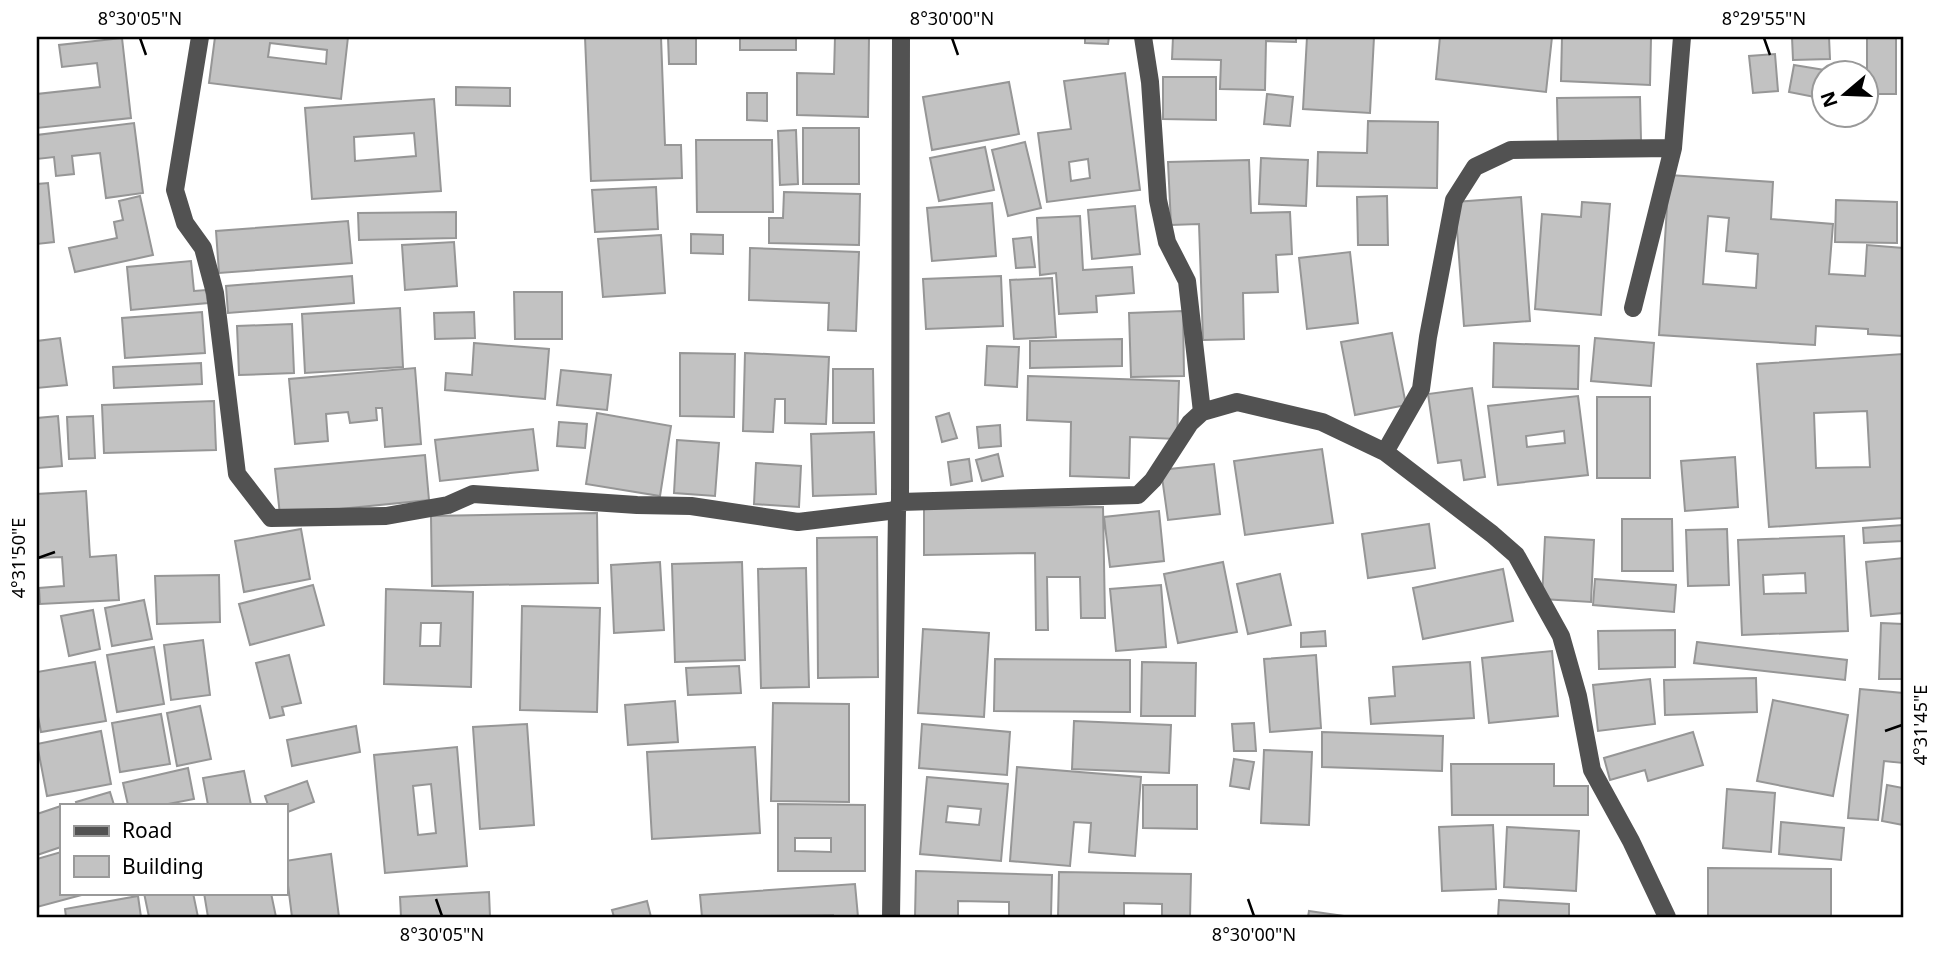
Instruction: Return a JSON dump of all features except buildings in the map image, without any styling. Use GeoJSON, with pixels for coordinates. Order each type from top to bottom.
{"type":"FeatureCollection","features":[{"type":"Feature","properties":{"kind":"street"},"geometry":{"type":"LineString","coordinates":[[200,37],[175,190],[185,223],[203,248],[215,293],[237,474],[271,518],[386,516],[448,505],[473,494],[691,506],[798,522],[899,506],[1138,495],[1153,480],[1190,423],[1202,412],[1237,402],[1322,422],[1385,452],[1516,555],[1561,636],[1578,696],[1592,770],[1667,917]]}},
{"type":"Feature","properties":{"kind":"street"},"geometry":{"type":"LineString","coordinates":[[891,917],[899,506],[901,37]]}},
{"type":"Feature","properties":{"kind":"street"},"geometry":{"type":"LineString","coordinates":[[1143,37],[1150,82],[1158,200],[1167,242],[1187,281],[1202,412]]}},
{"type":"Feature","properties":{"kind":"street"},"geometry":{"type":"LineString","coordinates":[[1633,308],[1673,148],[1682,37]]}},
{"type":"Feature","properties":{"kind":"street"},"geometry":{"type":"LineString","coordinates":[[1385,452],[1421,389],[1454,200],[1475,167],[1511,150],[1673,148]]}}]}
